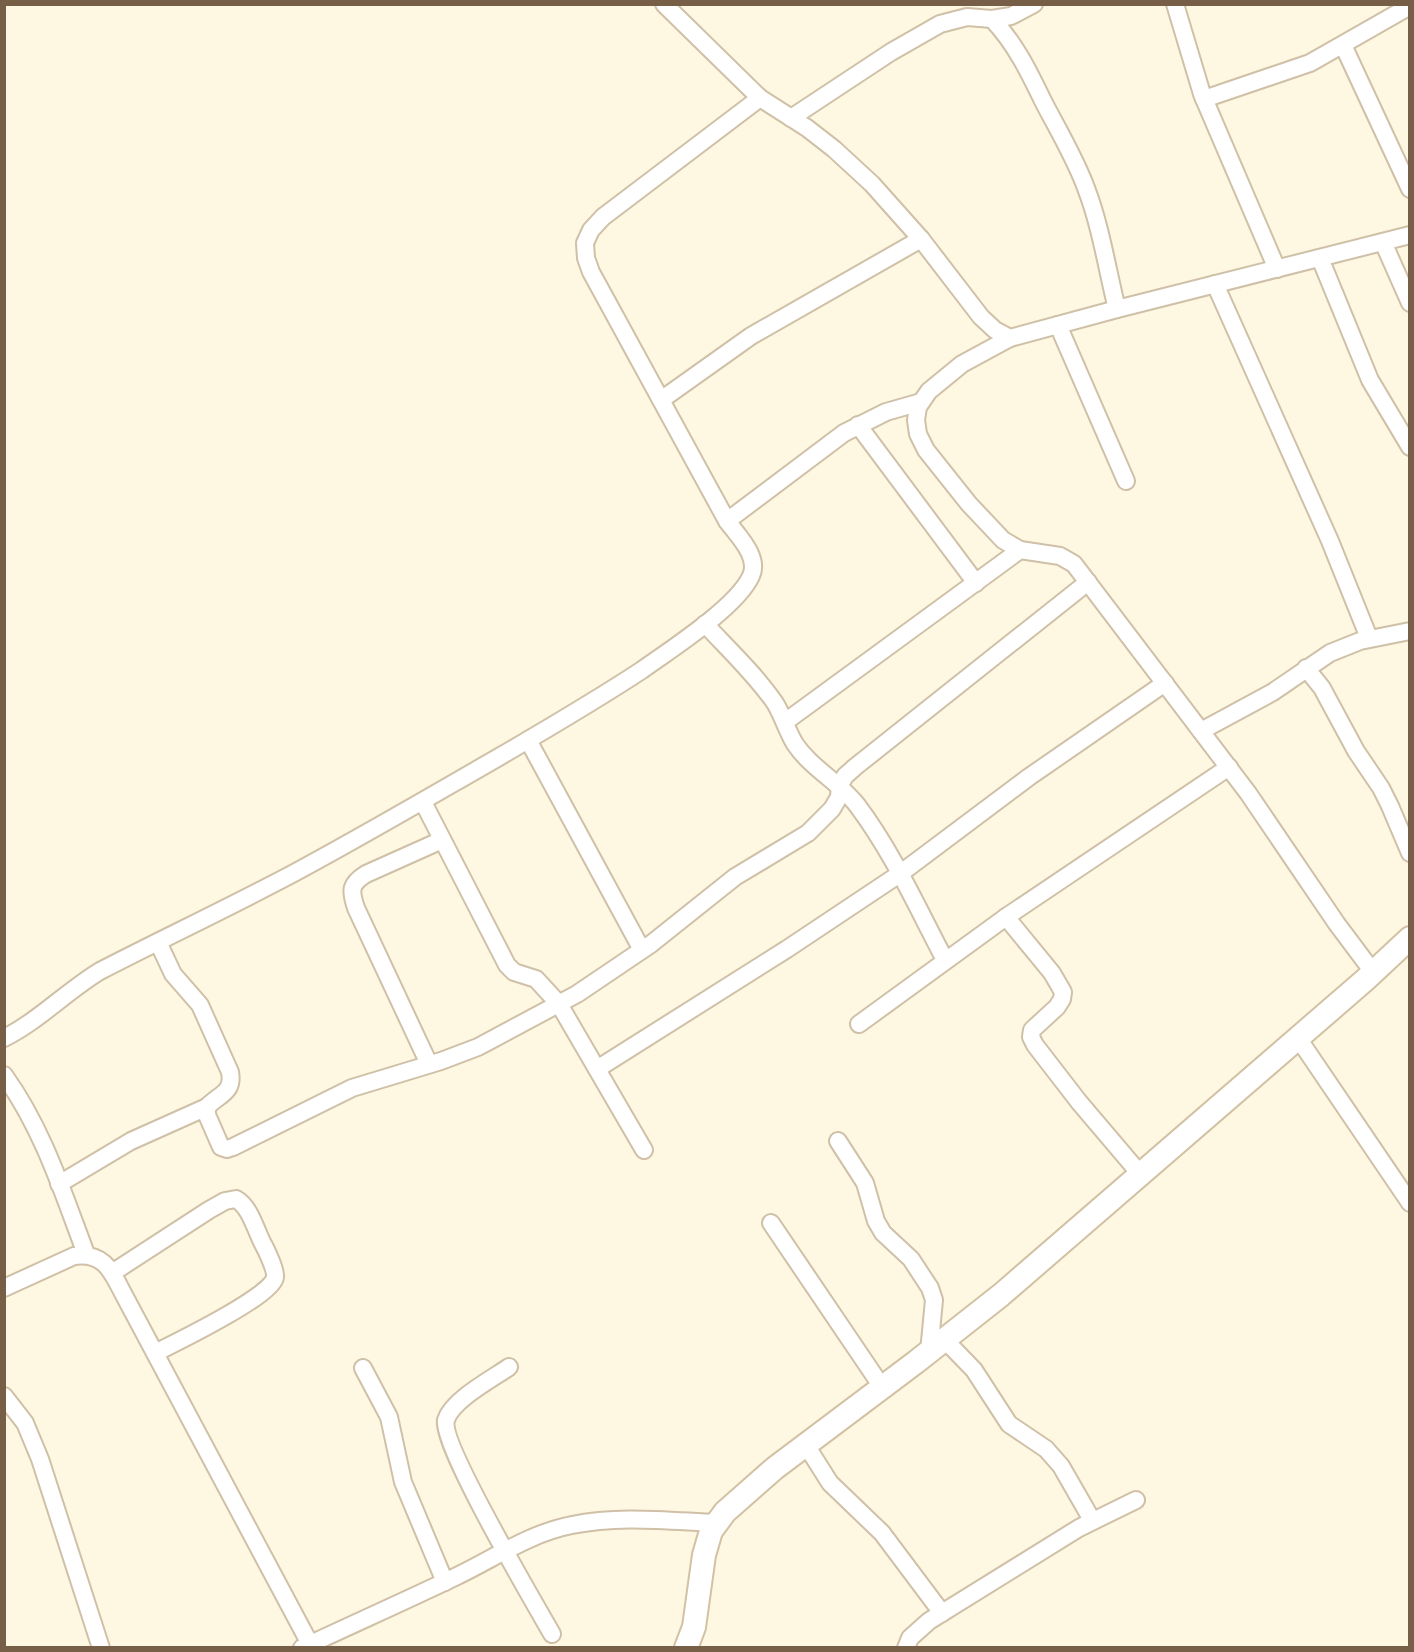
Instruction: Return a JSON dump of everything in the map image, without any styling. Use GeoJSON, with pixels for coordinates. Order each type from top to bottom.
{"type":"FeatureCollection","features":[{"type":"Feature","properties":{"kind":"main road"},"geometry":{"type":"LineString","coordinates":[[686,1647],[694,1627],[704,1554],[711,1531],[725,1512],[806,1445],[1001,1295],[1410,938]]}},
{"type":"Feature","properties":{"kind":"street"},"geometry":{"type":"LineString","coordinates":[[664,4],[760,98],[834,149],[872,184],[921,239],[981,317],[995,330],[1010,338]]}},
{"type":"Feature","properties":{"kind":"street"},"geometry":{"type":"LineString","coordinates":[[790,118],[891,52],[940,24],[967,17],[992,19],[1011,16],[1034,4]]}},
{"type":"Feature","properties":{"kind":"street"},"geometry":{"type":"LineString","coordinates":[[1175,4],[1204,99],[1277,269]]}},
{"type":"Feature","properties":{"kind":"street"},"geometry":{"type":"LineString","coordinates":[[1204,99],[1293,69],[1321,57],[1410,6]]}},
{"type":"Feature","properties":{"kind":"street"},"geometry":{"type":"LineString","coordinates":[[992,19],[1010,39],[1021,57],[1077,167],[1094,210],[1117,309]]}},
{"type":"Feature","properties":{"kind":"street"},"geometry":{"type":"LineString","coordinates":[[1343,45],[1410,189]]}},
{"type":"Feature","properties":{"kind":"street"},"geometry":{"type":"LineString","coordinates":[[4,1038],[13,1034],[87,979],[294,873],[423,802],[528,740],[630,677],[705,624],[746,586],[752,574],[753,564],[748,550],[727,521],[591,272],[586,258],[585,243],[591,230],[616,206],[760,98]]}},
{"type":"Feature","properties":{"kind":"street"},"geometry":{"type":"LineString","coordinates":[[1373,972],[1229,767],[1074,564],[1060,556],[1020,550],[1003,540],[926,450],[918,434],[916,420],[918,407],[929,391],[962,364],[1010,338],[1410,235]]}},
{"type":"Feature","properties":{"kind":"street"},"geometry":{"type":"LineString","coordinates":[[661,400],[751,336],[921,239]]}},
{"type":"Feature","properties":{"kind":"street"},"geometry":{"type":"LineString","coordinates":[[1383,242],[1410,303]]}},
{"type":"Feature","properties":{"kind":"street"},"geometry":{"type":"LineString","coordinates":[[1320,258],[1370,380],[1410,447]]}},
{"type":"Feature","properties":{"kind":"street"},"geometry":{"type":"LineString","coordinates":[[1215,284],[1330,541],[1369,638]]}},
{"type":"Feature","properties":{"kind":"street"},"geometry":{"type":"LineString","coordinates":[[1059,325],[1126,481]]}},
{"type":"Feature","properties":{"kind":"street"},"geometry":{"type":"LineString","coordinates":[[727,521],[844,433],[886,412],[921,402]]}},
{"type":"Feature","properties":{"kind":"street"},"geometry":{"type":"LineString","coordinates":[[858,425],[976,583]]}},
{"type":"Feature","properties":{"kind":"street"},"geometry":{"type":"LineString","coordinates":[[785,722],[1020,550]]}},
{"type":"Feature","properties":{"kind":"street"},"geometry":{"type":"LineString","coordinates":[[207,1107],[212,1130],[221,1147],[227,1149],[352,1088],[429,1065],[478,1047],[559,1004],[642,950],[726,883],[808,832],[832,809],[839,797],[840,785],[845,776],[855,767],[1088,582]]}},
{"type":"Feature","properties":{"kind":"street"},"geometry":{"type":"LineString","coordinates":[[705,624],[765,689],[804,755],[840,785],[879,835],[945,960]]}},
{"type":"Feature","properties":{"kind":"street"},"geometry":{"type":"LineString","coordinates":[[1202,731],[1272,692],[1330,653],[1369,638],[1410,631]]}},
{"type":"Feature","properties":{"kind":"street"},"geometry":{"type":"LineString","coordinates":[[1306,668],[1322,688],[1356,752],[1381,788],[1410,853]]}},
{"type":"Feature","properties":{"kind":"street"},"geometry":{"type":"LineString","coordinates":[[597,1069],[787,949],[901,873],[1029,777],[1165,683]]}},
{"type":"Feature","properties":{"kind":"street"},"geometry":{"type":"LineString","coordinates":[[528,740],[642,950]]}},
{"type":"Feature","properties":{"kind":"street"},"geometry":{"type":"LineString","coordinates":[[859,1024],[1006,917],[1229,767]]}},
{"type":"Feature","properties":{"kind":"street"},"geometry":{"type":"LineString","coordinates":[[423,802],[507,965],[514,972],[536,979],[559,1004],[644,1150]]}},
{"type":"Feature","properties":{"kind":"street"},"geometry":{"type":"LineString","coordinates":[[429,1065],[356,908],[352,888],[357,880],[366,874],[442,840]]}},
{"type":"Feature","properties":{"kind":"street"},"geometry":{"type":"LineString","coordinates":[[1006,917],[1052,973],[1063,992],[1057,1007],[1032,1030],[1031,1036],[1035,1045],[1140,1175]]}},
{"type":"Feature","properties":{"kind":"street"},"geometry":{"type":"LineString","coordinates":[[59,1184],[131,1141],[207,1107],[229,1089],[232,1081],[230,1072],[200,1005],[172,974],[158,942]]}},
{"type":"Feature","properties":{"kind":"street"},"geometry":{"type":"LineString","coordinates":[[1298,1038],[1410,1203]]}},
{"type":"Feature","properties":{"kind":"street"},"geometry":{"type":"LineString","coordinates":[[4,1075],[28,1112],[86,1254]]}},
{"type":"Feature","properties":{"kind":"street"},"geometry":{"type":"LineString","coordinates":[[838,1141],[865,1183],[876,1221],[883,1233],[911,1259],[930,1288],[934,1300],[937,1346],[974,1370],[1009,1424],[1046,1449],[1061,1466],[1092,1520]]}},
{"type":"Feature","properties":{"kind":"street"},"geometry":{"type":"LineString","coordinates":[[112,1273],[225,1201],[236,1199],[243,1203],[276,1275],[273,1284],[268,1290],[248,1302],[155,1353]]}},
{"type":"Feature","properties":{"kind":"street"},"geometry":{"type":"LineString","coordinates":[[771,1223],[882,1387]]}},
{"type":"Feature","properties":{"kind":"street"},"geometry":{"type":"LineString","coordinates":[[5,1286],[74,1256],[86,1254],[96,1256],[105,1263],[155,1353],[306,1646],[552,1531],[588,1522],[625,1519],[717,1523]]}},
{"type":"Feature","properties":{"kind":"street"},"geometry":{"type":"LineString","coordinates":[[509,1367],[456,1404],[445,1423],[470,1484],[552,1634]]}},
{"type":"Feature","properties":{"kind":"street"},"geometry":{"type":"LineString","coordinates":[[363,1368],[389,1417],[403,1482],[445,1582]]}},
{"type":"Feature","properties":{"kind":"street"},"geometry":{"type":"LineString","coordinates":[[4,1396],[25,1423],[37,1451],[101,1647]]}},
{"type":"Feature","properties":{"kind":"street"},"geometry":{"type":"LineString","coordinates":[[806,1445],[830,1483],[882,1533],[942,1613]]}},
{"type":"Feature","properties":{"kind":"street"},"geometry":{"type":"LineString","coordinates":[[912,1644],[929,1621],[1092,1520],[1136,1500]]}}]}
